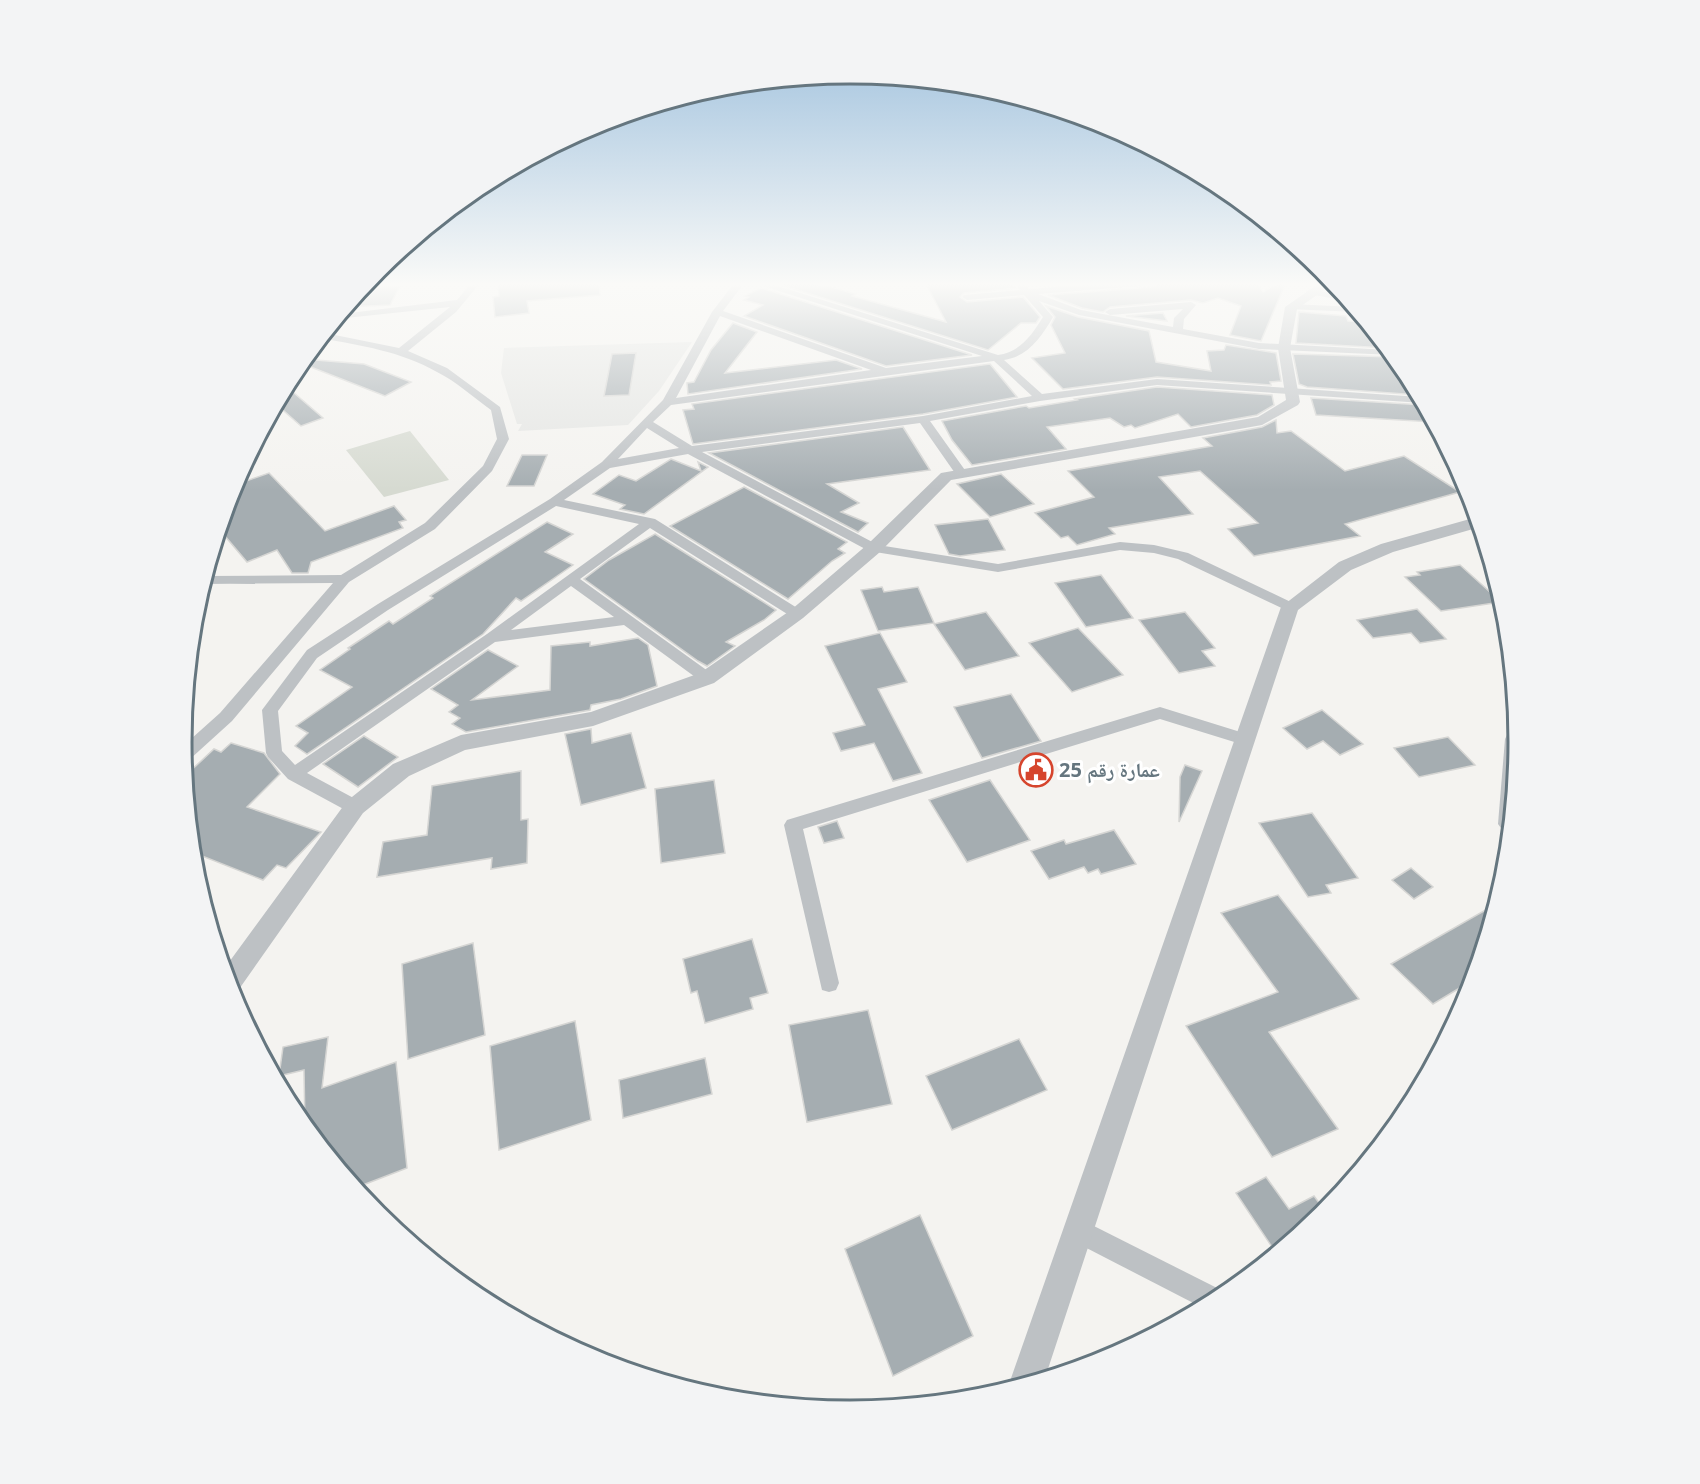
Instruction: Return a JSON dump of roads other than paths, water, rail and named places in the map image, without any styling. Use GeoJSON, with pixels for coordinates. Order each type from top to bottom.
{"type":"FeatureCollection","features":[{"type":"Feature","properties":{"kind":"street"},"geometry":{"type":"LineString","coordinates":[[192,748],[226,717],[344,579],[430,526],[488,468],[503,439],[496,409],[435,366],[397,351]]}},
{"type":"Feature","properties":{"kind":"street"},"geometry":{"type":"LineString","coordinates":[[355,807],[294,774],[274,753],[270,710],[312,654],[554,501],[606,465],[668,402],[696,351]]}},
{"type":"Feature","properties":{"kind":"street"},"geometry":{"type":"LineString","coordinates":[[829,351],[885,371]]}},
{"type":"Feature","properties":{"kind":"street"},"geometry":{"type":"LineString","coordinates":[[976,351],[994,357],[1040,398]]}},
{"type":"Feature","properties":{"kind":"street"},"geometry":{"type":"LineString","coordinates":[[668,402],[885,371],[1011,356],[1018,351]]}},
{"type":"Feature","properties":{"kind":"street"},"geometry":{"type":"LineString","coordinates":[[235,975],[355,807],[401,770],[461,743],[593,719],[707,678],[797,614],[874,548],[946,476],[1262,421],[1293,402],[1285,351]]}},
{"type":"Feature","properties":{"kind":"street"},"geometry":{"type":"LineString","coordinates":[[1354,351],[1380,352]]}},
{"type":"Feature","properties":{"kind":"street"},"geometry":{"type":"LineString","coordinates":[[606,465],[690,450],[923,419],[1040,398],[1157,382],[1412,399]]}},
{"type":"Feature","properties":{"kind":"street"},"geometry":{"type":"LineString","coordinates":[[923,419],[961,473]]}},
{"type":"Feature","properties":{"kind":"street"},"geometry":{"type":"LineString","coordinates":[[646,422],[690,450],[874,548],[998,568],[1120,546],[1154,549],[1183,556],[1290,607]]}},
{"type":"Feature","properties":{"kind":"street"},"geometry":{"type":"LineString","coordinates":[[554,501],[650,522],[797,614]]}},
{"type":"Feature","properties":{"kind":"street"},"geometry":{"type":"LineString","coordinates":[[294,774],[492,637],[650,522]]}},
{"type":"Feature","properties":{"kind":"street"},"geometry":{"type":"LineString","coordinates":[[1029,1375],[1080,1231],[1290,607],[1345,566],[1387,548],[1471,524]]}},
{"type":"Feature","properties":{"kind":"street"},"geometry":{"type":"LineString","coordinates":[[212,580],[344,579]]}},
{"type":"Feature","properties":{"kind":"street"},"geometry":{"type":"LineString","coordinates":[[572,580],[707,678]]}},
{"type":"Feature","properties":{"kind":"street"},"geometry":{"type":"LineString","coordinates":[[492,637],[628,621]]}},
{"type":"Feature","properties":{"kind":"street"},"geometry":{"type":"LineString","coordinates":[[829,983],[793,825],[1160,713],[1244,739]]}},
{"type":"Feature","properties":{"kind":"street"},"geometry":{"type":"LineString","coordinates":[[1080,1231],[1205,1296]]}},
{"type":"Feature","properties":{"kind":"place","name":"عمارة رقم 25"},"geometry":{"type":"Point","coordinates":[1036,770]}}]}
